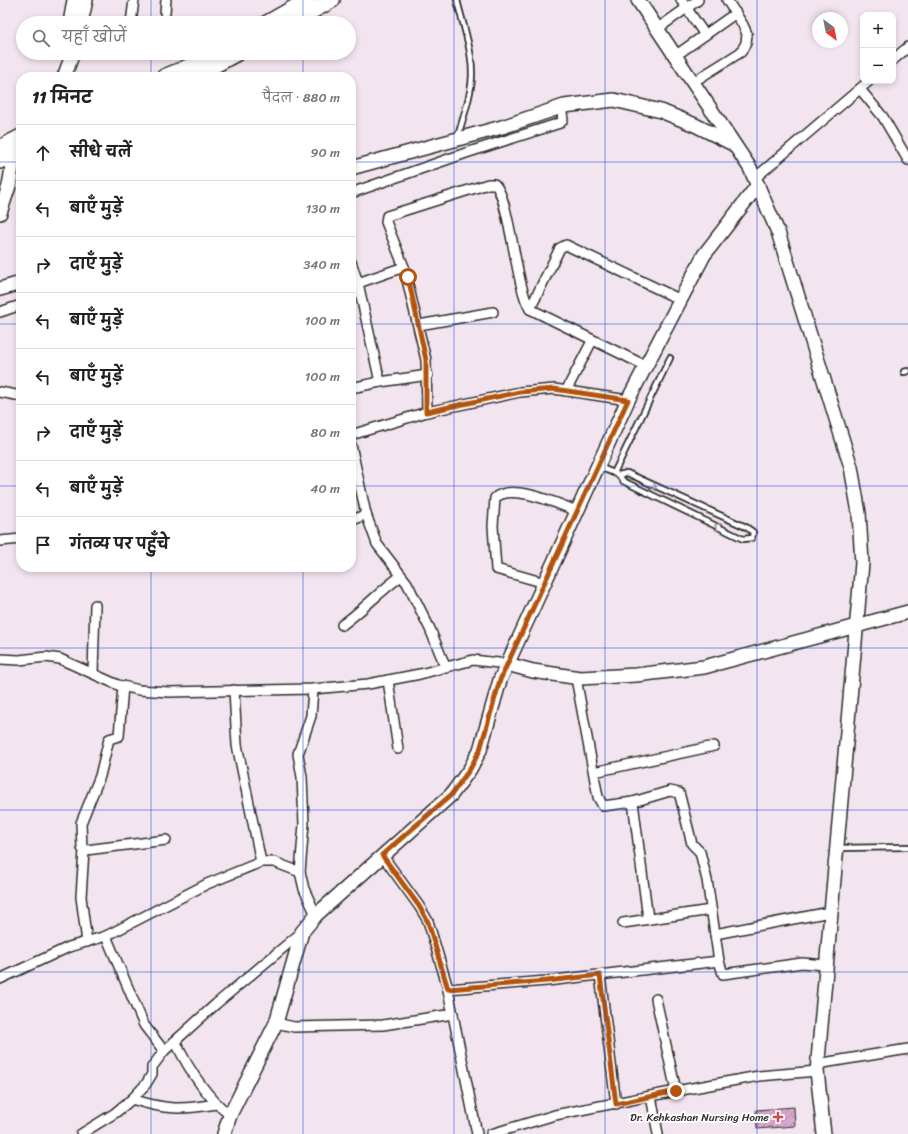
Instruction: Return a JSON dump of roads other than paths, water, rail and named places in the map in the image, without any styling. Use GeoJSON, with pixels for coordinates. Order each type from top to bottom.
{"type":"FeatureCollection","features":[{"type":"Feature","properties":{"kind":"main road"},"geometry":{"type":"LineString","coordinates":[[279,16],[308,0]]}},
{"type":"Feature","properties":{"kind":"main road"},"geometry":{"type":"LineString","coordinates":[[303,16],[332,0]]}},
{"type":"Feature","properties":{"kind":"main road"},"geometry":{"type":"LineString","coordinates":[[177,72],[200,60]]}},
{"type":"Feature","properties":{"kind":"main road"},"geometry":{"type":"LineString","coordinates":[[202,72],[224,60]]}},
{"type":"Feature","properties":{"kind":"main road"},"geometry":{"type":"LineString","coordinates":[[0,148],[16,145]]}},
{"type":"Feature","properties":{"kind":"main road"},"geometry":{"type":"LineString","coordinates":[[0,160],[16,147]]}},
{"type":"Feature","properties":{"kind":"street"},"geometry":{"type":"LineString","coordinates":[[71,16],[74,0]]}},
{"type":"Feature","properties":{"kind":"street"},"geometry":{"type":"LineString","coordinates":[[83,16],[86,0]]}},
{"type":"Feature","properties":{"kind":"street"},"geometry":{"type":"LineString","coordinates":[[132,16],[134,0]]}},
{"type":"Feature","properties":{"kind":"street"},"geometry":{"type":"LineString","coordinates":[[165,13],[166,0]]}},
{"type":"Feature","properties":{"kind":"street"},"geometry":{"type":"LineString","coordinates":[[638,0],[734,144],[757,182],[778,232],[851,466],[859,513],[862,563],[835,848],[817,1067],[824,1134]]}},
{"type":"Feature","properties":{"kind":"street"},"geometry":{"type":"LineString","coordinates":[[681,0],[705,35]]}},
{"type":"Feature","properties":{"kind":"street"},"geometry":{"type":"LineString","coordinates":[[657,29],[698,0]]}},
{"type":"Feature","properties":{"kind":"street"},"geometry":{"type":"LineString","coordinates":[[693,82],[741,52],[746,43],[747,34],[727,0]]}},
{"type":"Feature","properties":{"kind":"street"},"geometry":{"type":"LineString","coordinates":[[676,56],[736,13]]}},
{"type":"Feature","properties":{"kind":"street"},"geometry":{"type":"LineString","coordinates":[[896,57],[908,47]]}},
{"type":"Feature","properties":{"kind":"street"},"geometry":{"type":"LineString","coordinates":[[65,72],[66,60]]}},
{"type":"Feature","properties":{"kind":"street"},"geometry":{"type":"LineString","coordinates":[[81,1134],[115,1113],[132,1099],[146,1084],[152,1074],[152,1066],[175,1041],[244,980],[302,932],[316,915],[451,795],[470,769],[480,750],[500,680],[628,400],[704,255],[757,182],[866,84]]}},
{"type":"Feature","properties":{"kind":"street"},"geometry":{"type":"LineString","coordinates":[[860,89],[883,117],[908,160]]}},
{"type":"Feature","properties":{"kind":"street"},"geometry":{"type":"LineString","coordinates":[[356,167],[457,138],[614,100],[661,111],[695,125],[734,144]]}},
{"type":"Feature","properties":{"kind":"street"},"geometry":{"type":"LineString","coordinates":[[356,191],[466,152],[554,126],[562,113]]}},
{"type":"Feature","properties":{"kind":"street"},"geometry":{"type":"LineString","coordinates":[[0,213],[16,157]]}},
{"type":"Feature","properties":{"kind":"street"},"geometry":{"type":"LineString","coordinates":[[426,412],[428,375],[419,325],[404,267],[386,222],[387,216],[494,184],[500,192],[513,242],[524,298],[530,309],[592,341],[646,366]]}},
{"type":"Feature","properties":{"kind":"street"},"geometry":{"type":"LineString","coordinates":[[530,309],[560,248],[566,245],[681,300]]}},
{"type":"Feature","properties":{"kind":"street"},"geometry":{"type":"LineString","coordinates":[[358,283],[404,267]]}},
{"type":"Feature","properties":{"kind":"street"},"geometry":{"type":"LineString","coordinates":[[356,277],[380,382]]}},
{"type":"Feature","properties":{"kind":"street"},"geometry":{"type":"LineString","coordinates":[[0,289],[16,284]]}},
{"type":"Feature","properties":{"kind":"street"},"geometry":{"type":"LineString","coordinates":[[0,312],[16,307]]}},
{"type":"Feature","properties":{"kind":"street"},"geometry":{"type":"LineString","coordinates":[[419,325],[492,312]]}},
{"type":"Feature","properties":{"kind":"street"},"geometry":{"type":"LineString","coordinates":[[566,391],[592,341]]}},
{"type":"Feature","properties":{"kind":"street"},"geometry":{"type":"LineString","coordinates":[[356,387],[428,375]]}},
{"type":"Feature","properties":{"kind":"street"},"geometry":{"type":"LineString","coordinates":[[356,433],[426,412],[520,392],[554,389],[628,400]]}},
{"type":"Feature","properties":{"kind":"street"},"geometry":{"type":"LineString","coordinates":[[0,392],[16,394]]}},
{"type":"Feature","properties":{"kind":"street"},"geometry":{"type":"LineString","coordinates":[[356,469],[366,514],[377,544],[401,576],[423,612],[446,668]]}},
{"type":"Feature","properties":{"kind":"street"},"geometry":{"type":"LineString","coordinates":[[544,583],[496,569],[493,526],[495,498],[500,495],[528,494],[577,511]]}},
{"type":"Feature","properties":{"kind":"street"},"geometry":{"type":"LineString","coordinates":[[356,518],[366,514]]}},
{"type":"Feature","properties":{"kind":"street"},"geometry":{"type":"LineString","coordinates":[[0,541],[16,539]]}},
{"type":"Feature","properties":{"kind":"street"},"geometry":{"type":"LineString","coordinates":[[342,625],[356,615],[387,586],[401,576]]}},
{"type":"Feature","properties":{"kind":"street"},"geometry":{"type":"LineString","coordinates":[[93,673],[95,605]]}},
{"type":"Feature","properties":{"kind":"street"},"geometry":{"type":"LineString","coordinates":[[0,659],[19,660],[46,657],[60,659],[123,686],[139,690],[169,692],[313,689],[388,680],[446,668],[473,660],[507,664],[533,671],[576,678],[636,675],[704,667],[908,612]]}},
{"type":"Feature","properties":{"kind":"street"},"geometry":{"type":"LineString","coordinates":[[576,678],[598,797],[603,806],[633,802],[670,791],[679,793],[692,844],[701,855],[707,880],[720,970],[726,975],[802,963],[825,965]]}},
{"type":"Feature","properties":{"kind":"street"},"geometry":{"type":"LineString","coordinates":[[388,680],[398,749]]}},
{"type":"Feature","properties":{"kind":"street"},"geometry":{"type":"LineString","coordinates":[[87,942],[81,897],[84,850],[80,823],[100,776],[109,739],[119,736],[123,686]]}},
{"type":"Feature","properties":{"kind":"street"},"geometry":{"type":"LineString","coordinates":[[313,689],[311,716],[298,754],[302,777],[304,824],[300,872],[304,889],[316,915]]}},
{"type":"Feature","properties":{"kind":"street"},"geometry":{"type":"LineString","coordinates":[[234,690],[237,745],[261,862]]}},
{"type":"Feature","properties":{"kind":"street"},"geometry":{"type":"LineString","coordinates":[[594,772],[714,746]]}},
{"type":"Feature","properties":{"kind":"street"},"geometry":{"type":"LineString","coordinates":[[633,802],[648,919]]}},
{"type":"Feature","properties":{"kind":"street"},"geometry":{"type":"LineString","coordinates":[[84,850],[166,840]]}},
{"type":"Feature","properties":{"kind":"street"},"geometry":{"type":"LineString","coordinates":[[382,855],[419,906],[428,922],[448,989],[477,1134]]}},
{"type":"Feature","properties":{"kind":"street"},"geometry":{"type":"LineString","coordinates":[[0,979],[69,947],[106,936],[207,884],[261,862],[274,862],[300,872]]}},
{"type":"Feature","properties":{"kind":"street"},"geometry":{"type":"LineString","coordinates":[[623,923],[711,910]]}},
{"type":"Feature","properties":{"kind":"street"},"geometry":{"type":"LineString","coordinates":[[715,934],[830,912]]}},
{"type":"Feature","properties":{"kind":"street"},"geometry":{"type":"LineString","coordinates":[[224,1134],[230,1115],[276,1023],[302,932]]}},
{"type":"Feature","properties":{"kind":"street"},"geometry":{"type":"LineString","coordinates":[[106,936],[144,1025],[164,1052]]}},
{"type":"Feature","properties":{"kind":"street"},"geometry":{"type":"LineString","coordinates":[[448,989],[547,981],[719,961]]}},
{"type":"Feature","properties":{"kind":"street"},"geometry":{"type":"LineString","coordinates":[[600,975],[616,1104]]}},
{"type":"Feature","properties":{"kind":"street"},"geometry":{"type":"LineString","coordinates":[[656,999],[676,1091]]}},
{"type":"Feature","properties":{"kind":"street"},"geometry":{"type":"LineString","coordinates":[[276,1023],[294,1026],[384,1025],[453,1014]]}},
{"type":"Feature","properties":{"kind":"street"},"geometry":{"type":"LineString","coordinates":[[175,1041],[202,1086],[216,1104],[230,1115]]}},
{"type":"Feature","properties":{"kind":"street"},"geometry":{"type":"LineString","coordinates":[[491,1134],[555,1115],[676,1091],[817,1067],[908,1049]]}},
{"type":"Feature","properties":{"kind":"street"},"geometry":{"type":"LineString","coordinates":[[652,1096],[658,1134]]}},
{"type":"Feature","properties":{"kind":"street"},"geometry":{"type":"LineString","coordinates":[[132,1099],[154,1106],[186,1109],[216,1104]]}},
{"type":"Feature","properties":{"kind":"lane"},"geometry":{"type":"LineString","coordinates":[[456,0],[471,54],[472,71],[470,91],[457,138]]}},
{"type":"Feature","properties":{"kind":"lane"},"geometry":{"type":"LineString","coordinates":[[616,474],[670,358]]}},
{"type":"Feature","properties":{"kind":"lane"},"geometry":{"type":"LineString","coordinates":[[598,466],[616,474],[623,481],[743,539],[752,538],[753,532],[746,527],[627,474],[616,474]]}},
{"type":"Feature","properties":{"kind":"lane"},"geometry":{"type":"LineString","coordinates":[[835,848],[908,847]]}},
{"type":"Feature","properties":{"kind":"place","name":"Dr. Kehkashan Nursing Home"},"geometry":{"type":"Point","coordinates":[778,1117]}}]}
